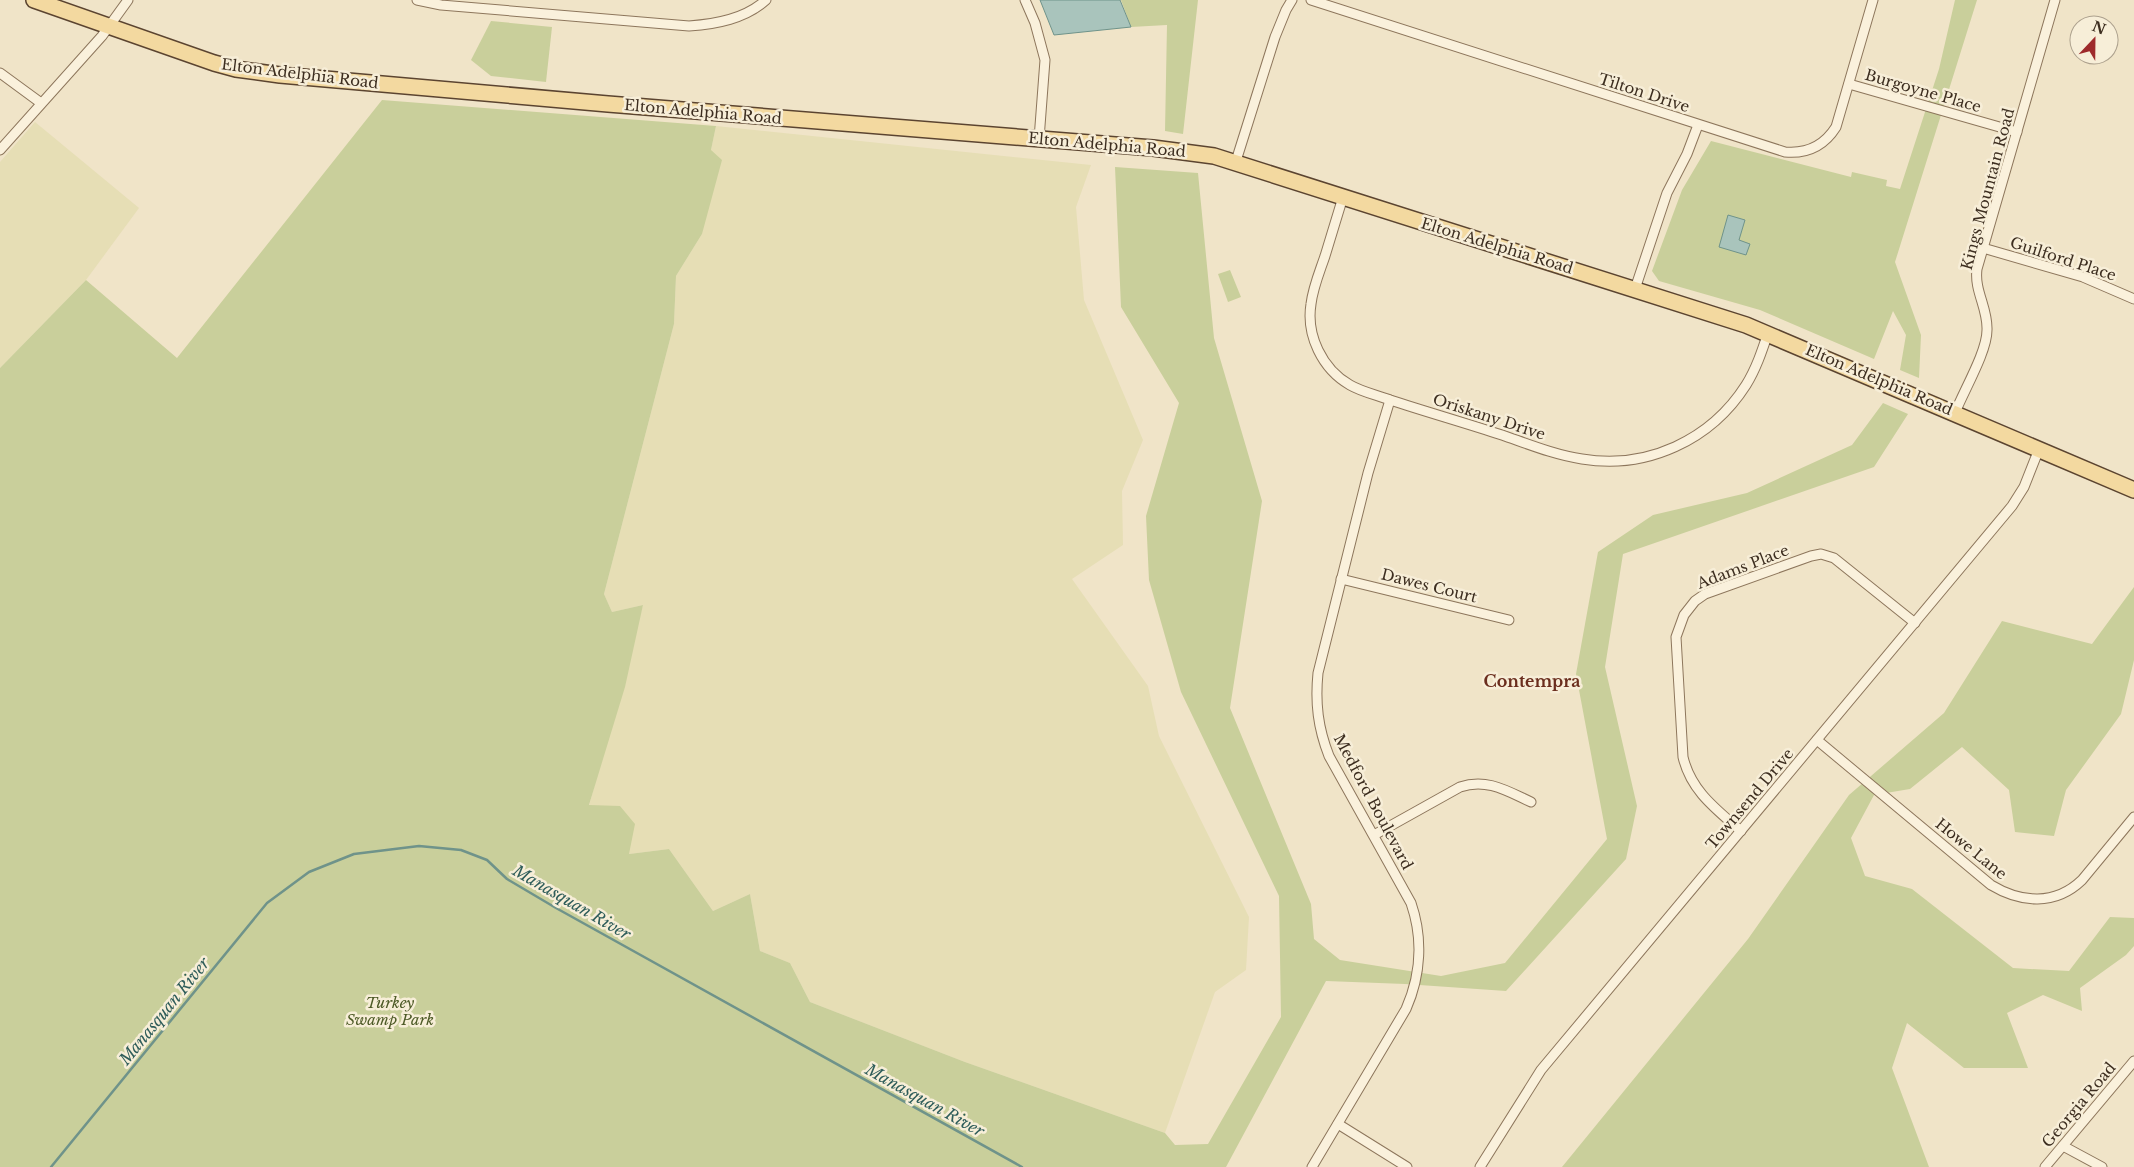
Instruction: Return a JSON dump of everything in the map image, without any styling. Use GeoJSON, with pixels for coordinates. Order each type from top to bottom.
{"type":"FeatureCollection","features":[{"type":"Feature","properties":{"kind":"main road","name":"Elton Adelphia Road"},"geometry":{"type":"LineString","coordinates":[[34,0],[214,63],[236,69],[280,75],[1196,153],[1236,162],[1768,333],[2134,490]]}},
{"type":"Feature","properties":{"kind":"street"},"geometry":{"type":"LineString","coordinates":[[0,150],[109,26],[128,0]]}},
{"type":"Feature","properties":{"kind":"street"},"geometry":{"type":"LineString","coordinates":[[417,0],[441,5],[689,26],[710,25],[731,20],[766,0]]}},
{"type":"Feature","properties":{"kind":"street"},"geometry":{"type":"LineString","coordinates":[[1025,0],[1035,23],[1045,60],[1039,139]]}},
{"type":"Feature","properties":{"kind":"street"},"geometry":{"type":"LineString","coordinates":[[1236,162],[1275,37],[1292,0]]}},
{"type":"Feature","properties":{"kind":"street","name":"Tilton Drive"},"geometry":{"type":"LineString","coordinates":[[1311,0],[1785,152],[1805,152],[1823,143],[1833,132],[1839,120],[1873,0]]}},
{"type":"Feature","properties":{"kind":"street","name":"Kings Mountain Road"},"geometry":{"type":"LineString","coordinates":[[1955,413],[1986,338],[1986,320],[1978,293],[1976,275],[2056,0]]}},
{"type":"Feature","properties":{"kind":"street"},"geometry":{"type":"LineString","coordinates":[[0,73],[41,103]]}},
{"type":"Feature","properties":{"kind":"street","name":"Burgoyne Place"},"geometry":{"type":"LineString","coordinates":[[1849,84],[2017,132]]}},
{"type":"Feature","properties":{"kind":"street"},"geometry":{"type":"LineString","coordinates":[[1636,289],[1667,193],[1687,154],[1698,125]]}},
{"type":"Feature","properties":{"kind":"street","name":"Oriskany Drive"},"geometry":{"type":"LineString","coordinates":[[1343,197],[1312,294],[1310,318],[1313,336],[1321,355],[1342,380],[1360,390],[1390,400],[1573,457],[1590,460],[1622,461],[1644,458],[1681,445],[1714,423],[1732,405],[1747,384],[1768,333]]}},
{"type":"Feature","properties":{"kind":"street","name":"Guilford Place"},"geometry":{"type":"LineString","coordinates":[[1983,248],[2083,277],[2134,299]]}},
{"type":"Feature","properties":{"kind":"street","name":"Medford Boulevard"},"geometry":{"type":"LineString","coordinates":[[1312,1167],[1406,1009],[1416,980],[1419,941],[1415,916],[1404,888],[1329,756],[1321,735],[1317,715],[1316,694],[1318,673],[1341,579],[1368,473],[1390,400]]}},
{"type":"Feature","properties":{"kind":"street","name":"Townsend Drive"},"geometry":{"type":"LineString","coordinates":[[1480,1167],[1541,1070],[2012,506],[2024,487],[2039,449]]}},
{"type":"Feature","properties":{"kind":"street","name":"Adams Place"},"geometry":{"type":"LineString","coordinates":[[1741,831],[1701,795],[1688,774],[1683,756],[1676,637],[1680,624],[1691,605],[1713,590],[1821,554],[1834,558],[1915,623]]}},
{"type":"Feature","properties":{"kind":"street","name":"Dawes Court"},"geometry":{"type":"LineString","coordinates":[[1341,579],[1509,620]]}},
{"type":"Feature","properties":{"kind":"street","name":"Howe Lane"},"geometry":{"type":"LineString","coordinates":[[1817,740],[1992,885],[2015,897],[2028,900],[2046,899],[2063,894],[2072,888],[2082,880],[2134,816]]}},
{"type":"Feature","properties":{"kind":"street"},"geometry":{"type":"LineString","coordinates":[[1374,835],[1460,787],[1470,784],[1490,784],[1531,802]]}},
{"type":"Feature","properties":{"kind":"street","name":"Georgia Road"},"geometry":{"type":"LineString","coordinates":[[2045,1167],[2134,1061]]}},
{"type":"Feature","properties":{"kind":"street"},"geometry":{"type":"LineString","coordinates":[[1338,1124],[1408,1167]]}},
{"type":"Feature","properties":{"kind":"street"},"geometry":{"type":"LineString","coordinates":[[2063,1146],[2102,1167]]}},
{"type":"Feature","properties":{"kind":"shaded area"},"geometry":{"type":"Polygon","coordinates":[[[35,122],[139,208],[86,280],[0,368],[0,162],[35,122]]]}},
{"type":"Feature","properties":{"kind":"shaded area"},"geometry":{"type":"Polygon","coordinates":[[[716,126],[1091,165],[1076,207],[1084,300],[1143,440],[1122,491],[1123,545],[1072,579],[1148,686],[1159,736],[1249,917],[1246,970],[1215,992],[1165,1133],[965,1062],[810,1002],[790,963],[760,951],[750,894],[713,911],[669,849],[629,854],[589,806],[643,605],[612,612],[604,594],[674,324],[676,276],[702,234],[711,150],[716,126]]]}},
{"type":"Feature","properties":{"kind":"green space"},"geometry":{"type":"Polygon","coordinates":[[[1121,0],[1198,0],[1183,134],[1165,131],[1167,25],[1131,27],[1121,0]]]}},
{"type":"Feature","properties":{"kind":"green space"},"geometry":{"type":"Polygon","coordinates":[[[1955,0],[1977,0],[1895,262],[1921,335],[1919,378],[1900,370],[1906,335],[1893,311],[1874,359],[1760,310],[1659,281],[1652,271],[1682,190],[1711,141],[1851,177],[1852,172],[1887,180],[1886,186],[1900,189],[1939,69],[1955,0]]]}},
{"type":"Feature","properties":{"kind":"green space"},"geometry":{"type":"Polygon","coordinates":[[[491,21],[552,27],[546,82],[491,76],[471,60],[491,21]]]}},
{"type":"Feature","properties":{"kind":"green space","name":"Turkey Swamp Park"},"geometry":{"type":"Polygon","coordinates":[[[382,100],[716,126],[711,150],[722,160],[702,234],[676,276],[674,324],[604,594],[612,612],[643,605],[625,687],[589,805],[620,806],[635,824],[629,854],[669,849],[713,911],[750,894],[760,951],[790,963],[810,1002],[965,1062],[1165,1133],[1175,1145],[1208,1144],[1281,1017],[1279,896],[1181,692],[1149,580],[1146,516],[1179,403],[1121,307],[1115,167],[1198,173],[1214,338],[1262,501],[1230,708],[1311,904],[1314,939],[1340,960],[1441,976],[1505,963],[1607,839],[1576,674],[1598,552],[1653,515],[1747,493],[1852,445],[1883,403],[1908,414],[1874,467],[1623,554],[1605,667],[1637,806],[1626,859],[1506,991],[1326,981],[1226,1167],[0,1167],[0,368],[86,280],[177,358],[382,100]]]}},
{"type":"Feature","properties":{"kind":"green space"},"geometry":{"type":"Polygon","coordinates":[[[1230,270],[1241,297],[1228,302],[1218,274],[1230,270]]]}},
{"type":"Feature","properties":{"kind":"green space"},"geometry":{"type":"Polygon","coordinates":[[[2134,587],[2134,660],[2121,714],[2066,790],[2054,836],[2015,832],[2009,790],[1962,747],[1910,789],[1874,795],[1851,838],[1865,876],[1912,889],[2013,968],[2069,971],[2110,917],[2134,918],[2134,946],[2126,955],[2080,988],[2082,1011],[2043,995],[2007,1013],[2028,1068],[1964,1068],[1907,1023],[1892,1068],[1929,1167],[1562,1167],[1748,939],[1849,795],[1944,713],[2002,621],[2092,644],[2134,587]]]}},
{"type":"Feature","properties":{"kind":"water"},"geometry":{"type":"Polygon","coordinates":[[[1040,0],[1120,0],[1131,27],[1054,35],[1040,0]]]}},
{"type":"Feature","properties":{"kind":"water"},"geometry":{"type":"Polygon","coordinates":[[[1728,215],[1745,220],[1739,240],[1750,244],[1746,255],[1719,247],[1728,215]]]}},
{"type":"Feature","properties":{"kind":"waterway","name":"Manasquan River"},"geometry":{"type":"LineString","coordinates":[[51,1167],[267,903],[309,872],[354,854],[419,846],[461,850],[487,860],[507,879],[556,908],[1022,1167]]}},
{"type":"Feature","properties":{"kind":"district","name":"Contempra"},"geometry":{"type":"Point","coordinates":[1532,681]}}]}
